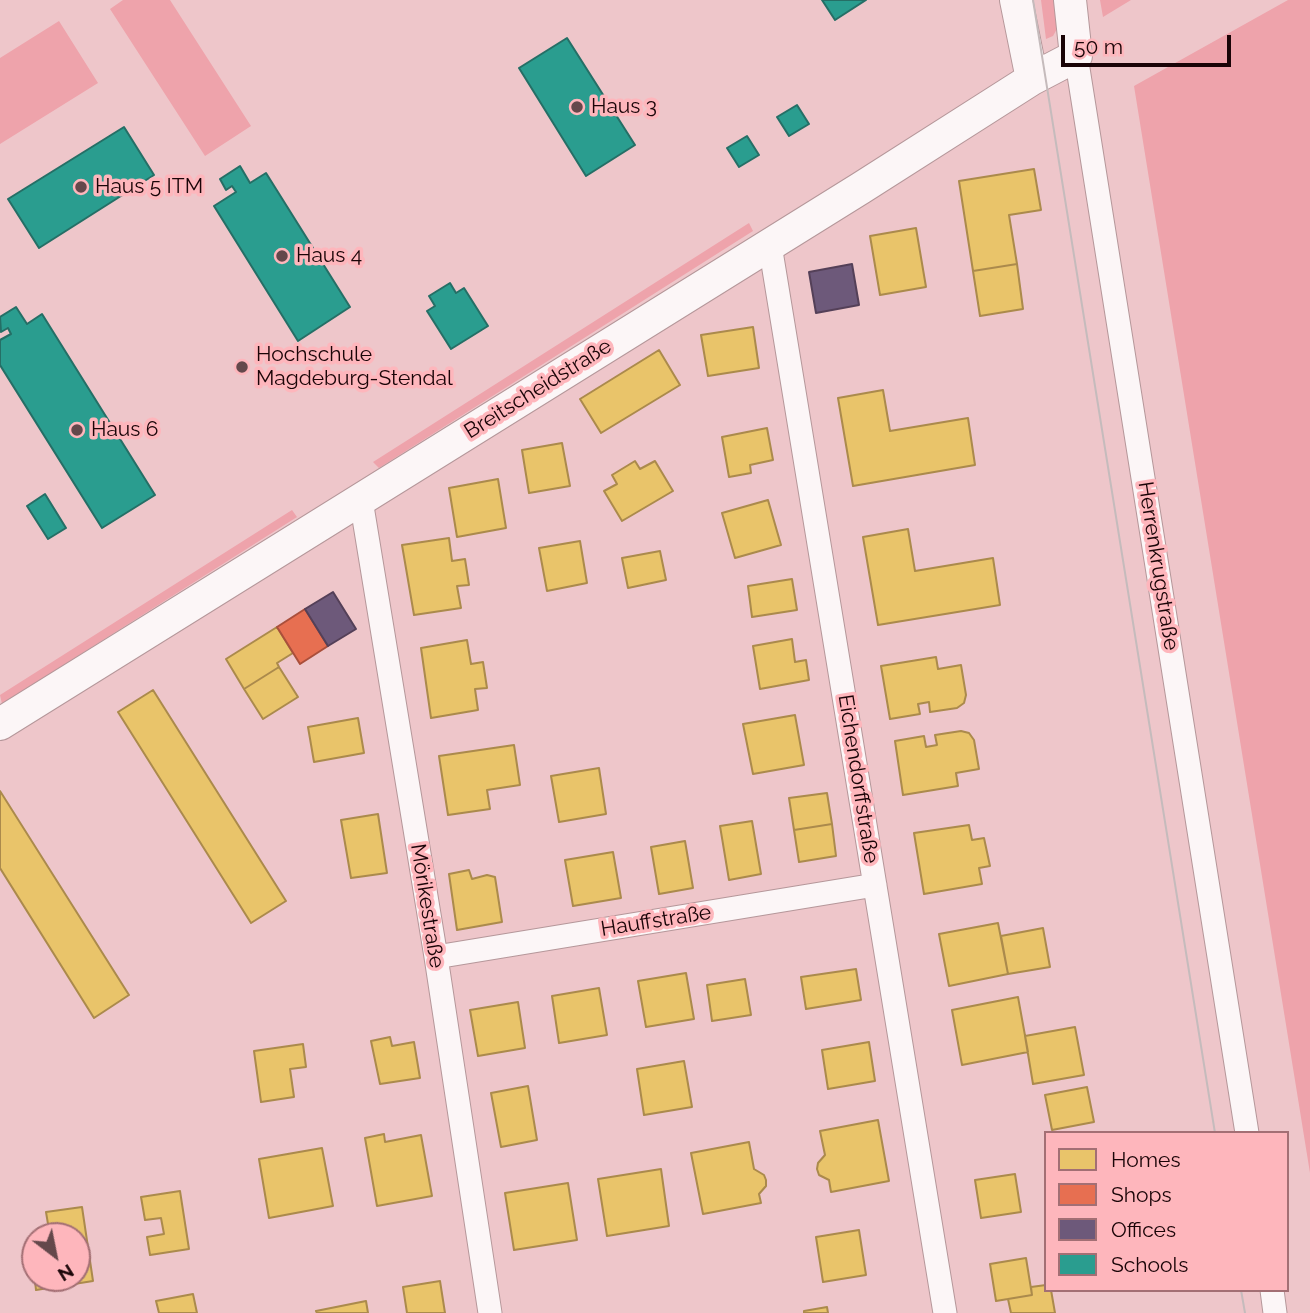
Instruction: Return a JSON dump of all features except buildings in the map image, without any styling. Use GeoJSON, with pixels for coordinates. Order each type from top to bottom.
{"type":"FeatureCollection","features":[{"type":"Feature","properties":{"kind":"street"},"geometry":{"type":"LineString","coordinates":[[1016,0],[1032,79]]}},
{"type":"Feature","properties":{"kind":"street","name":"Herrenkrugstraße"},"geometry":{"type":"LineString","coordinates":[[1070,0],[1076,55],[1247,1131]]}},
{"type":"Feature","properties":{"kind":"street","name":"Breitscheidstraße"},"geometry":{"type":"LineString","coordinates":[[0,724],[1032,79],[1076,55]]}},
{"type":"Feature","properties":{"kind":"street","name":"Eichendorffstraße"},"geometry":{"type":"LineString","coordinates":[[770,245],[945,1313]]}},
{"type":"Feature","properties":{"kind":"street","name":"Mörikestraße"},"geometry":{"type":"LineString","coordinates":[[361,500],[436,957],[490,1313]]}},
{"type":"Feature","properties":{"kind":"street","name":"Hauffstraße"},"geometry":{"type":"LineString","coordinates":[[436,957],[875,885]]}},
{"type":"Feature","properties":{"kind":"street"},"geometry":{"type":"LineString","coordinates":[[1272,1292],[1275,1313]]}},
{"type":"Feature","properties":{"kind":"shaded area"},"geometry":{"type":"Polygon","coordinates":[[[123,0],[170,0],[251,126],[205,156],[110,9],[123,0]]]}},
{"type":"Feature","properties":{"kind":"shaded area"},"geometry":{"type":"Polygon","coordinates":[[[1041,0],[1056,0],[1058,27],[1053,36],[1046,39],[1041,0]]]}},
{"type":"Feature","properties":{"kind":"shaded area"},"geometry":{"type":"Polygon","coordinates":[[[1100,0],[1131,0],[1103,17],[1100,0]]]}},
{"type":"Feature","properties":{"kind":"shaded area"},"geometry":{"type":"Polygon","coordinates":[[[1288,0],[1310,0],[1310,1173],[1134,86],[1288,0]]]}},
{"type":"Feature","properties":{"kind":"shaded area"},"geometry":{"type":"Polygon","coordinates":[[[59,21],[98,83],[0,144],[0,58],[59,21]]]}},
{"type":"Feature","properties":{"kind":"shaded area"},"geometry":{"type":"Polygon","coordinates":[[[749,223],[753,231],[379,468],[373,462],[749,223]]]}},
{"type":"Feature","properties":{"kind":"shaded area"},"geometry":{"type":"Polygon","coordinates":[[[292,510],[297,517],[2,704],[0,695],[292,510]]]}},
{"type":"Feature","properties":{"kind":"tram line"},"geometry":{"type":"LineString","coordinates":[[1033,0],[1215,1131]]}},
{"type":"Feature","properties":{"kind":"tram line"},"geometry":{"type":"LineString","coordinates":[[1241,1292],[1245,1313]]}},
{"type":"Feature","properties":{"kind":"place","name":"Haus 3"},"geometry":{"type":"Point","coordinates":[577,107]}},
{"type":"Feature","properties":{"kind":"place","name":"Haus 5 ITM"},"geometry":{"type":"Point","coordinates":[81,187]}},
{"type":"Feature","properties":{"kind":"place","name":"Haus 4"},"geometry":{"type":"Point","coordinates":[282,256]}},
{"type":"Feature","properties":{"kind":"place","name":"Hochschule Magdeburg-Stendal"},"geometry":{"type":"Point","coordinates":[242,367]}},
{"type":"Feature","properties":{"kind":"place","name":"Haus 6"},"geometry":{"type":"Point","coordinates":[77,430]}}]}
